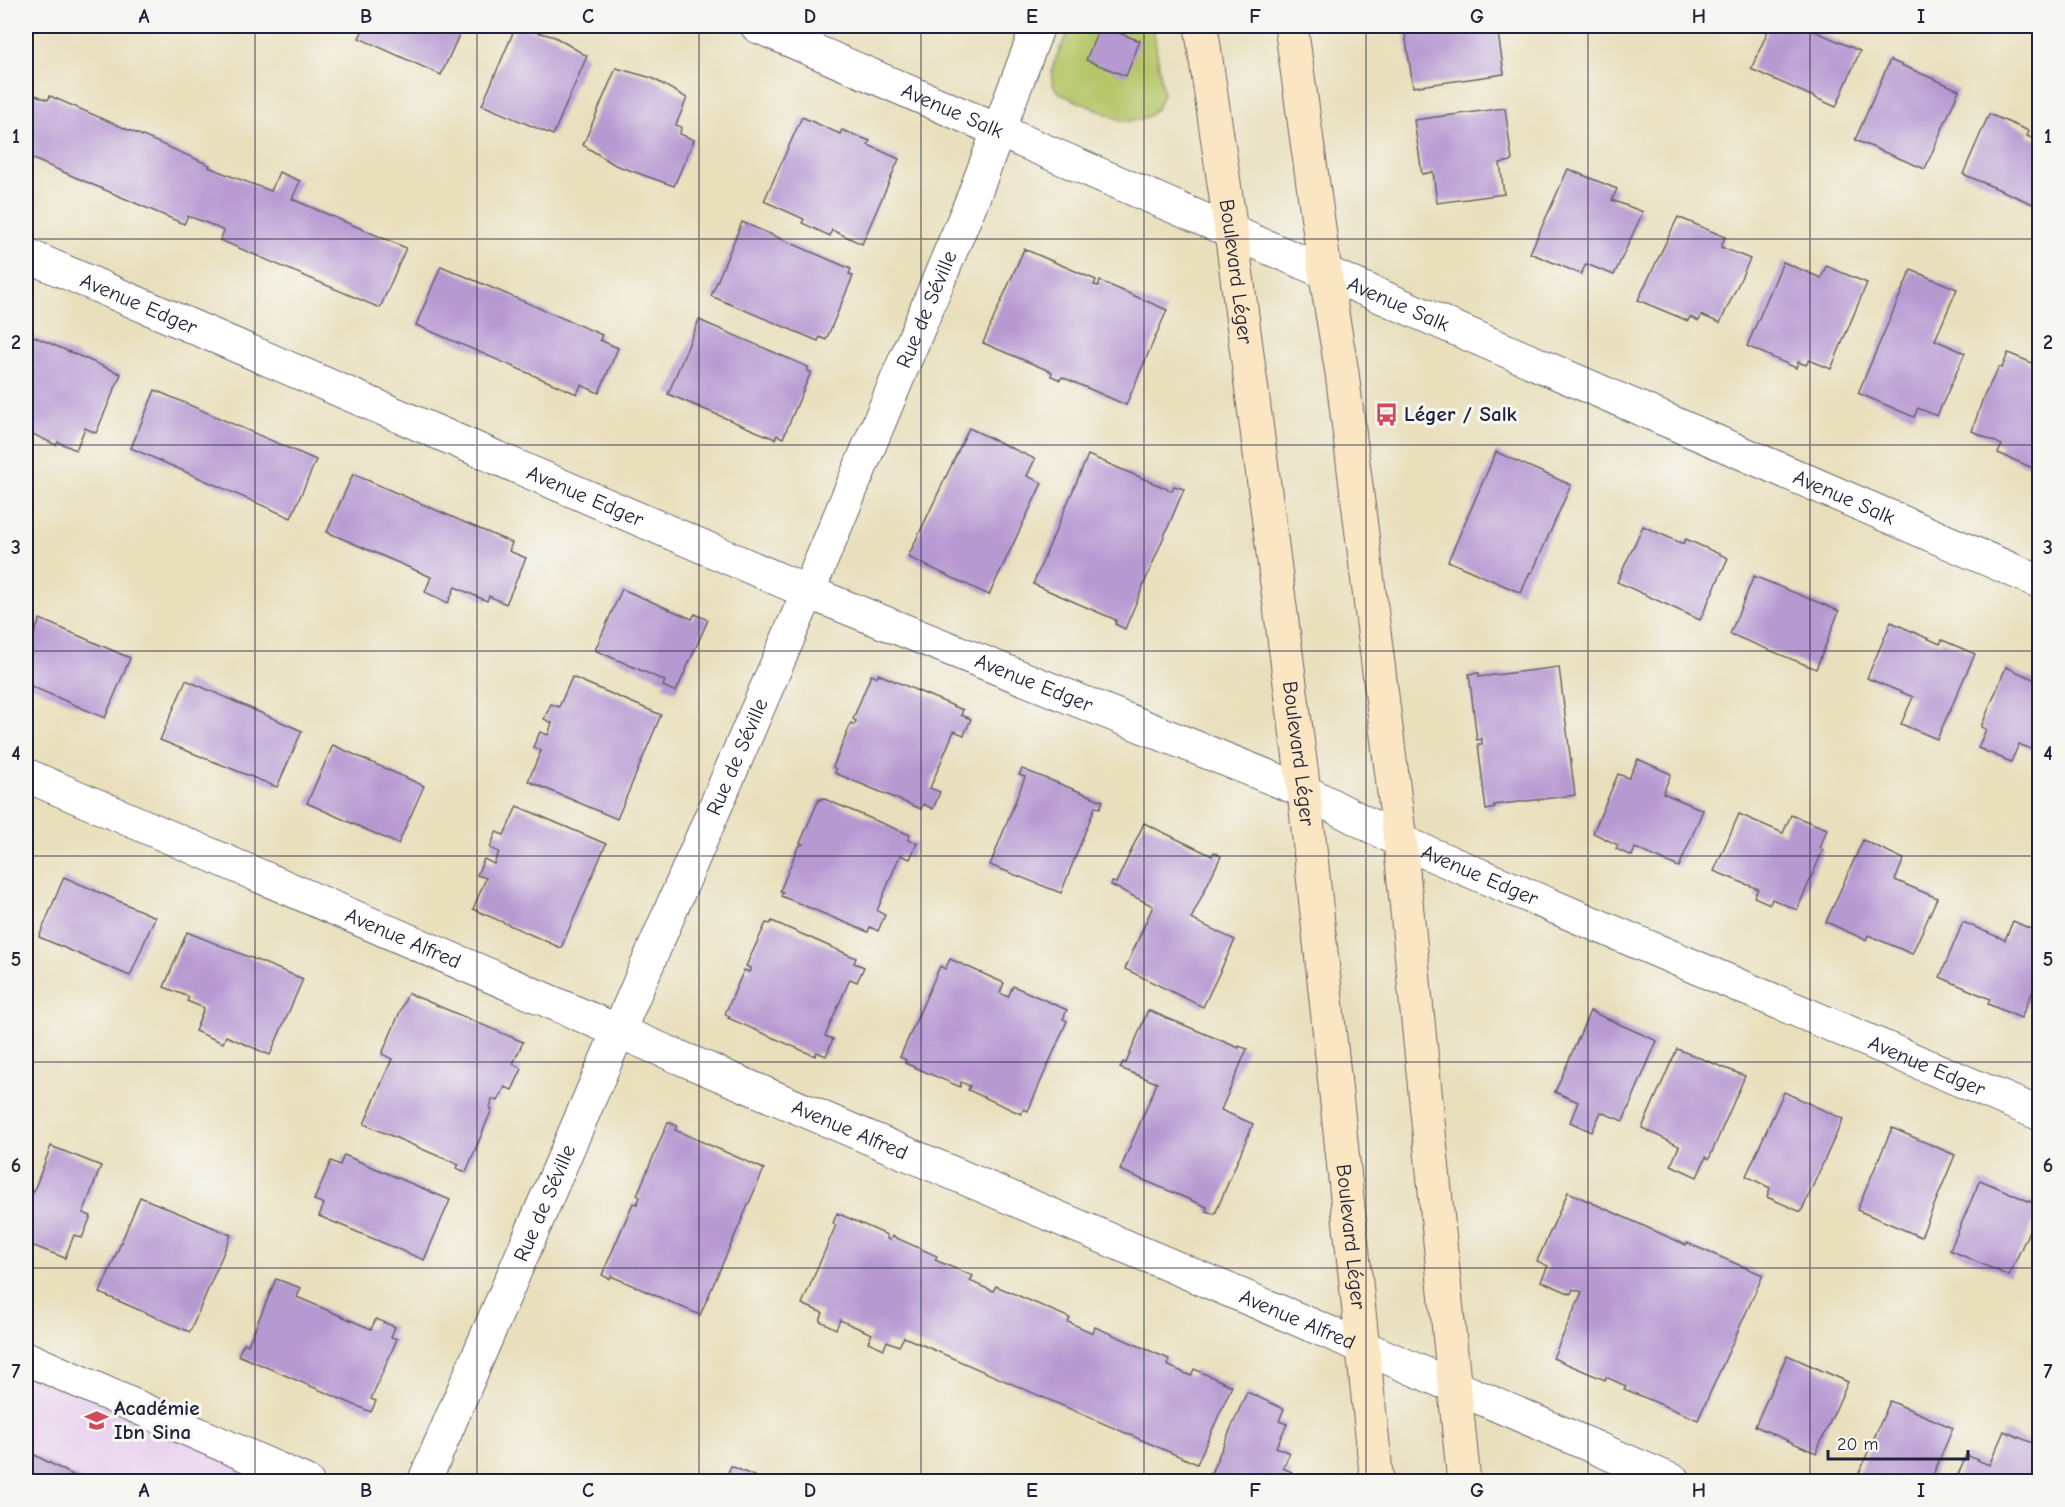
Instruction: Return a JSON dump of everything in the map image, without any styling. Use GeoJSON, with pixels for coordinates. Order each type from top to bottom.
{"type":"FeatureCollection","features":[{"type":"Feature","properties":{"kind":"main road","name":"Boulevard Léger"},"geometry":{"type":"LineString","coordinates":[[1201,26],[1231,231],[1304,791],[1377,1482]]}},
{"type":"Feature","properties":{"kind":"main road"},"geometry":{"type":"LineString","coordinates":[[1291,26],[1324,272],[1342,373],[1400,840],[1464,1482]]}},
{"type":"Feature","properties":{"kind":"street","name":"Avenue Salk"},"geometry":{"type":"LineString","coordinates":[[757,26],[2040,582]]}},
{"type":"Feature","properties":{"kind":"street","name":"Rue de Séville"},"geometry":{"type":"LineString","coordinates":[[424,1482],[808,592],[999,130],[1038,26]]}},
{"type":"Feature","properties":{"kind":"street","name":"Avenue Edger"},"geometry":{"type":"LineString","coordinates":[[26,255],[808,592],[1304,791],[1400,840],[2040,1114]]}},
{"type":"Feature","properties":{"kind":"street","name":"Avenue Alfred"},"geometry":{"type":"LineString","coordinates":[[26,775],[1675,1482]]}},
{"type":"Feature","properties":{"kind":"street"},"geometry":{"type":"LineString","coordinates":[[26,1358],[307,1482]]}},
{"type":"Feature","properties":{"kind":"shaded area","name":"Académie Ibn Sina"},"geometry":{"type":"Polygon","coordinates":[[[26,1358],[307,1481],[26,1481],[26,1358]]]}},
{"type":"Feature","properties":{"kind":"green space"},"geometry":{"type":"Polygon","coordinates":[[[1072,26],[1153,26],[1163,93],[1158,107],[1150,115],[1140,120],[1123,121],[1063,95],[1056,89],[1052,81],[1054,62],[1072,26]]]}},
{"type":"Feature","properties":{"kind":"building"},"geometry":{"type":"Polygon","coordinates":[[[365,26],[463,26],[441,75],[359,38],[365,26]]]}},
{"type":"Feature","properties":{"kind":"building"},"geometry":{"type":"Polygon","coordinates":[[[516,26],[555,37],[587,56],[553,135],[482,105],[516,26]]]}},
{"type":"Feature","properties":{"kind":"building"},"geometry":{"type":"Polygon","coordinates":[[[1100,26],[1140,41],[1126,76],[1086,60],[1100,26]]]}},
{"type":"Feature","properties":{"kind":"building"},"geometry":{"type":"Polygon","coordinates":[[[1404,26],[1497,26],[1504,74],[1413,87],[1404,26]]]}},
{"type":"Feature","properties":{"kind":"building"},"geometry":{"type":"Polygon","coordinates":[[[1770,26],[1813,26],[1816,27],[1814,31],[1860,51],[1836,107],[1751,69],[1770,26]]]}},
{"type":"Feature","properties":{"kind":"building"},"geometry":{"type":"Polygon","coordinates":[[[1890,60],[1959,90],[1925,169],[1855,140],[1890,60]]]}},
{"type":"Feature","properties":{"kind":"building"},"geometry":{"type":"Polygon","coordinates":[[[616,68],[652,78],[687,98],[676,125],[681,127],[680,134],[694,140],[674,186],[615,165],[583,145],[616,68]]]}},
{"type":"Feature","properties":{"kind":"building"},"geometry":{"type":"Polygon","coordinates":[[[28,92],[48,100],[50,96],[210,165],[209,167],[271,191],[279,172],[300,181],[292,199],[406,248],[380,308],[220,240],[224,231],[207,223],[188,216],[184,224],[26,156],[28,146],[26,145],[26,98],[28,92]]]}},
{"type":"Feature","properties":{"kind":"building"},"geometry":{"type":"Polygon","coordinates":[[[1505,108],[1512,161],[1500,163],[1504,194],[1437,203],[1433,172],[1422,174],[1414,120],[1505,108]]]}},
{"type":"Feature","properties":{"kind":"building"},"geometry":{"type":"Polygon","coordinates":[[[1989,114],[2029,131],[2027,136],[2040,141],[2040,207],[1963,174],[1989,114]]]}},
{"type":"Feature","properties":{"kind":"building"},"geometry":{"type":"Polygon","coordinates":[[[802,117],[840,134],[842,130],[870,141],[868,145],[899,159],[862,244],[832,230],[830,236],[802,223],[804,219],[764,201],[802,117]]]}},
{"type":"Feature","properties":{"kind":"building"},"geometry":{"type":"Polygon","coordinates":[[[1568,169],[1617,189],[1612,200],[1643,212],[1614,275],[1586,264],[1581,274],[1530,253],[1568,169]]]}},
{"type":"Feature","properties":{"kind":"building"},"geometry":{"type":"Polygon","coordinates":[[[1678,217],[1725,237],[1721,247],[1750,259],[1720,323],[1701,315],[1699,321],[1690,317],[1688,321],[1638,300],[1678,217]]]}},
{"type":"Feature","properties":{"kind":"building"},"geometry":{"type":"Polygon","coordinates":[[[742,222],[851,269],[849,274],[853,276],[826,340],[820,337],[818,341],[711,296],[742,222]]]}},
{"type":"Feature","properties":{"kind":"building"},"geometry":{"type":"Polygon","coordinates":[[[1024,249],[1096,280],[1094,285],[1098,286],[1100,281],[1167,310],[1126,405],[1062,377],[1060,380],[1051,376],[1052,372],[983,343],[1024,249]]]}},
{"type":"Feature","properties":{"kind":"building"},"geometry":{"type":"Polygon","coordinates":[[[1783,262],[1821,278],[1826,266],[1867,283],[1831,369],[1809,360],[1806,365],[1798,362],[1796,368],[1747,346],[1783,262]]]}},
{"type":"Feature","properties":{"kind":"building"},"geometry":{"type":"Polygon","coordinates":[[[441,266],[602,335],[600,340],[618,348],[599,393],[581,385],[577,394],[416,325],[441,266]]]}},
{"type":"Feature","properties":{"kind":"building"},"geometry":{"type":"Polygon","coordinates":[[[1911,270],[1957,289],[1935,340],[1965,353],[1937,416],[1918,408],[1914,417],[1858,393],[1911,270]]]}},
{"type":"Feature","properties":{"kind":"building"},"geometry":{"type":"Polygon","coordinates":[[[699,320],[808,367],[807,371],[811,372],[783,438],[777,435],[775,439],[668,394],[699,320]]]}},
{"type":"Feature","properties":{"kind":"building"},"geometry":{"type":"Polygon","coordinates":[[[26,333],[121,374],[96,433],[85,428],[76,450],[58,442],[56,445],[26,431],[26,333]]]}},
{"type":"Feature","properties":{"kind":"building"},"geometry":{"type":"Polygon","coordinates":[[[2008,353],[2037,365],[2034,372],[2040,375],[2040,471],[1998,453],[2002,445],[1972,431],[1983,398],[1999,367],[2002,368],[2008,353]]]}},
{"type":"Feature","properties":{"kind":"building"},"geometry":{"type":"Polygon","coordinates":[[[155,390],[316,460],[291,518],[131,448],[155,390]]]}},
{"type":"Feature","properties":{"kind":"building"},"geometry":{"type":"Polygon","coordinates":[[[969,428],[1035,459],[1027,476],[1042,483],[989,595],[908,557],[969,428]]]}},
{"type":"Feature","properties":{"kind":"building"},"geometry":{"type":"Polygon","coordinates":[[[1496,452],[1571,485],[1521,593],[1448,561],[1496,452]]]}},
{"type":"Feature","properties":{"kind":"building"},"geometry":{"type":"Polygon","coordinates":[[[1088,455],[1172,491],[1174,486],[1184,489],[1125,629],[1115,624],[1116,620],[1033,584],[1088,455]]]}},
{"type":"Feature","properties":{"kind":"building"},"geometry":{"type":"Polygon","coordinates":[[[353,474],[512,543],[509,551],[526,558],[506,604],[489,596],[487,601],[455,587],[448,603],[425,592],[431,577],[327,532],[353,474]]]}},
{"type":"Feature","properties":{"kind":"building"},"geometry":{"type":"Polygon","coordinates":[[[1643,526],[1683,544],[1686,539],[1728,558],[1700,620],[1617,582],[1643,526]]]}},
{"type":"Feature","properties":{"kind":"building"},"geometry":{"type":"Polygon","coordinates":[[[1754,576],[1839,611],[1816,669],[1730,634],[1754,576]]]}},
{"type":"Feature","properties":{"kind":"building"},"geometry":{"type":"Polygon","coordinates":[[[622,589],[692,619],[695,614],[708,620],[676,692],[663,686],[665,681],[595,650],[622,589]]]}},
{"type":"Feature","properties":{"kind":"building"},"geometry":{"type":"Polygon","coordinates":[[[40,619],[130,658],[105,718],[26,684],[26,654],[40,619]]]}},
{"type":"Feature","properties":{"kind":"building"},"geometry":{"type":"Polygon","coordinates":[[[1891,622],[1940,644],[1942,640],[1975,654],[1937,739],[1901,724],[1913,697],[1867,678],[1891,622]]]}},
{"type":"Feature","properties":{"kind":"building"},"geometry":{"type":"Polygon","coordinates":[[[1559,667],[1575,795],[1494,805],[1495,808],[1486,810],[1478,744],[1482,744],[1482,739],[1477,740],[1469,674],[1479,673],[1479,677],[1559,667]]]}},
{"type":"Feature","properties":{"kind":"building"},"geometry":{"type":"Polygon","coordinates":[[[2006,667],[2040,682],[2040,753],[2019,744],[2011,762],[1978,748],[1986,729],[1981,727],[2006,667]]]}},
{"type":"Feature","properties":{"kind":"building"},"geometry":{"type":"Polygon","coordinates":[[[878,674],[963,710],[961,715],[971,719],[964,735],[954,731],[930,788],[940,792],[933,809],[923,804],[921,809],[835,773],[836,769],[833,767],[851,723],[854,725],[856,721],[853,719],[871,675],[877,677],[878,674]]]}},
{"type":"Feature","properties":{"kind":"building"},"geometry":{"type":"Polygon","coordinates":[[[572,677],[661,715],[617,819],[528,781],[541,751],[533,747],[540,732],[548,735],[552,723],[544,719],[551,704],[559,707],[572,677]]]}},
{"type":"Feature","properties":{"kind":"building"},"geometry":{"type":"Polygon","coordinates":[[[186,680],[302,731],[277,787],[160,740],[186,680]]]}},
{"type":"Feature","properties":{"kind":"building"},"geometry":{"type":"Polygon","coordinates":[[[333,745],[424,786],[398,844],[307,803],[333,745]]]}},
{"type":"Feature","properties":{"kind":"building"},"geometry":{"type":"Polygon","coordinates":[[[1638,759],[1671,774],[1663,793],[1703,810],[1679,867],[1635,848],[1632,856],[1616,849],[1618,845],[1593,833],[1618,774],[1629,778],[1638,759]]]}},
{"type":"Feature","properties":{"kind":"building"},"geometry":{"type":"Polygon","coordinates":[[[1022,769],[1103,801],[1100,808],[1095,807],[1061,893],[990,865],[1025,777],[1019,775],[1022,769]]]}},
{"type":"Feature","properties":{"kind":"building"},"geometry":{"type":"Polygon","coordinates":[[[822,798],[910,835],[908,840],[917,843],[910,859],[900,855],[877,911],[885,915],[878,931],[870,927],[868,932],[781,896],[783,892],[780,891],[798,847],[803,844],[800,843],[819,799],[822,798]]]}},
{"type":"Feature","properties":{"kind":"building"},"geometry":{"type":"Polygon","coordinates":[[[517,806],[606,844],[561,948],[473,909],[486,878],[477,875],[484,859],[494,864],[499,852],[490,848],[496,832],[504,835],[517,806]]]}},
{"type":"Feature","properties":{"kind":"building"},"geometry":{"type":"Polygon","coordinates":[[[1739,814],[1783,833],[1791,815],[1827,829],[1820,848],[1823,850],[1797,910],[1772,899],[1770,904],[1754,897],[1758,889],[1714,871],[1739,814]]]}},
{"type":"Feature","properties":{"kind":"building"},"geometry":{"type":"Polygon","coordinates":[[[1144,823],[1212,856],[1214,852],[1221,856],[1191,919],[1235,940],[1203,1007],[1125,969],[1153,906],[1111,885],[1112,882],[1116,883],[1144,823]]]}},
{"type":"Feature","properties":{"kind":"building"},"geometry":{"type":"Polygon","coordinates":[[[1863,840],[1904,859],[1895,880],[1937,898],[1912,954],[1868,935],[1866,940],[1826,922],[1863,840]]]}},
{"type":"Feature","properties":{"kind":"building"},"geometry":{"type":"Polygon","coordinates":[[[64,877],[155,917],[130,976],[39,937],[64,877]]]}},
{"type":"Feature","properties":{"kind":"building"},"geometry":{"type":"Polygon","coordinates":[[[772,921],[856,958],[854,963],[864,967],[857,982],[850,979],[825,1036],[833,1039],[826,1056],[817,1052],[815,1056],[728,1018],[730,1016],[725,1014],[744,970],[749,972],[750,970],[746,966],[766,923],[770,924],[772,921]]]}},
{"type":"Feature","properties":{"kind":"building"},"geometry":{"type":"Polygon","coordinates":[[[2013,921],[2040,933],[2040,975],[2021,1018],[1988,1004],[1990,999],[1940,977],[1963,922],[2005,940],[2013,921]]]}},
{"type":"Feature","properties":{"kind":"building"},"geometry":{"type":"Polygon","coordinates":[[[187,932],[303,979],[270,1055],[226,1036],[223,1043],[195,1031],[204,1008],[187,1001],[189,997],[164,987],[187,932]]]}},
{"type":"Feature","properties":{"kind":"building"},"geometry":{"type":"Polygon","coordinates":[[[950,959],[1004,983],[1000,993],[1008,997],[1013,986],[1067,1010],[1063,1019],[1067,1021],[1028,1111],[1024,1109],[1021,1114],[968,1090],[970,1086],[961,1082],[960,1087],[905,1063],[906,1060],[900,1057],[940,966],[945,969],[950,959]]]}},
{"type":"Feature","properties":{"kind":"building"},"geometry":{"type":"Polygon","coordinates":[[[408,993],[523,1042],[513,1064],[522,1069],[512,1090],[505,1087],[498,1101],[492,1099],[490,1109],[492,1109],[466,1172],[456,1168],[459,1165],[364,1124],[392,1059],[382,1054],[408,993]]]}},
{"type":"Feature","properties":{"kind":"building"},"geometry":{"type":"Polygon","coordinates":[[[1148,1010],[1239,1048],[1239,1046],[1247,1049],[1221,1110],[1253,1124],[1215,1214],[1206,1211],[1207,1207],[1120,1170],[1157,1083],[1120,1068],[1123,1062],[1126,1063],[1148,1010]]]}},
{"type":"Feature","properties":{"kind":"building"},"geometry":{"type":"Polygon","coordinates":[[[1590,1011],[1657,1041],[1623,1121],[1601,1112],[1592,1132],[1570,1122],[1578,1102],[1555,1092],[1590,1011]]]}},
{"type":"Feature","properties":{"kind":"building"},"geometry":{"type":"Polygon","coordinates":[[[1677,1049],[1745,1076],[1709,1159],[1706,1157],[1697,1177],[1671,1165],[1679,1146],[1642,1128],[1677,1049]]]}},
{"type":"Feature","properties":{"kind":"building"},"geometry":{"type":"Polygon","coordinates":[[[1784,1092],[1843,1119],[1801,1212],[1767,1197],[1770,1188],[1746,1176],[1784,1092]]]}},
{"type":"Feature","properties":{"kind":"building"},"geometry":{"type":"Polygon","coordinates":[[[668,1122],[677,1126],[675,1130],[764,1169],[700,1315],[611,1276],[610,1279],[602,1275],[633,1203],[637,1204],[640,1197],[637,1195],[668,1122]]]}},
{"type":"Feature","properties":{"kind":"building"},"geometry":{"type":"Polygon","coordinates":[[[1892,1128],[1955,1155],[1921,1237],[1857,1210],[1892,1128]]]}},
{"type":"Feature","properties":{"kind":"building"},"geometry":{"type":"Polygon","coordinates":[[[51,1146],[101,1166],[83,1213],[91,1216],[82,1238],[74,1235],[65,1258],[26,1243],[30,1228],[26,1226],[26,1202],[29,1192],[33,1193],[51,1146]]]}},
{"type":"Feature","properties":{"kind":"building"},"geometry":{"type":"Polygon","coordinates":[[[344,1155],[450,1200],[424,1260],[319,1216],[324,1204],[314,1200],[331,1161],[340,1165],[344,1155]]]}},
{"type":"Feature","properties":{"kind":"building"},"geometry":{"type":"Polygon","coordinates":[[[1980,1180],[2040,1206],[2009,1276],[1950,1250],[1980,1180]]]}},
{"type":"Feature","properties":{"kind":"building"},"geometry":{"type":"Polygon","coordinates":[[[1568,1192],[1686,1245],[1687,1243],[1763,1275],[1698,1420],[1624,1389],[1626,1386],[1606,1377],[1605,1380],[1553,1358],[1582,1292],[1573,1289],[1571,1294],[1541,1281],[1548,1266],[1537,1261],[1568,1192]]]}},
{"type":"Feature","properties":{"kind":"building"},"geometry":{"type":"Polygon","coordinates":[[[140,1197],[231,1235],[190,1332],[100,1293],[140,1197]]]}},
{"type":"Feature","properties":{"kind":"building"},"geometry":{"type":"Polygon","coordinates":[[[837,1213],[887,1235],[887,1239],[890,1240],[892,1236],[937,1256],[935,1260],[973,1276],[970,1281],[983,1287],[993,1291],[996,1286],[1070,1318],[1068,1322],[1093,1333],[1095,1327],[1169,1359],[1167,1365],[1191,1376],[1194,1369],[1232,1386],[1197,1464],[904,1337],[899,1346],[887,1341],[884,1349],[868,1342],[872,1334],[840,1320],[836,1329],[820,1321],[823,1313],[802,1304],[836,1225],[833,1223],[837,1213]]]}},
{"type":"Feature","properties":{"kind":"building"},"geometry":{"type":"Polygon","coordinates":[[[276,1279],[301,1288],[297,1297],[371,1329],[376,1319],[395,1327],[391,1337],[397,1339],[371,1399],[376,1401],[371,1412],[238,1355],[244,1343],[248,1345],[276,1279]]]}},
{"type":"Feature","properties":{"kind":"building"},"geometry":{"type":"Polygon","coordinates":[[[1787,1355],[1848,1382],[1816,1453],[1755,1426],[1787,1355]]]}},
{"type":"Feature","properties":{"kind":"building"},"geometry":{"type":"Polygon","coordinates":[[[1247,1392],[1284,1409],[1279,1421],[1287,1424],[1276,1447],[1290,1453],[1283,1468],[1292,1472],[1288,1482],[1207,1482],[1247,1392]]]}},
{"type":"Feature","properties":{"kind":"building"},"geometry":{"type":"Polygon","coordinates":[[[1890,1401],[1953,1428],[1930,1482],[1878,1482],[1859,1473],[1890,1401]]]}},
{"type":"Feature","properties":{"kind":"building"},"geometry":{"type":"Polygon","coordinates":[[[2004,1431],[2040,1446],[2040,1482],[1955,1482],[1966,1455],[1989,1465],[2004,1431]]]}},
{"type":"Feature","properties":{"kind":"building"},"geometry":{"type":"Polygon","coordinates":[[[27,1451],[86,1482],[26,1482],[27,1451]]]}},
{"type":"Feature","properties":{"kind":"building"},"geometry":{"type":"Polygon","coordinates":[[[731,1466],[767,1482],[724,1482],[731,1466]]]}},
{"type":"Feature","properties":{"kind":"place","name":"Léger / Salk"},"geometry":{"type":"Point","coordinates":[1386,414]}},
{"type":"Feature","properties":{"kind":"place","name":"Académie Ibn Sina"},"geometry":{"type":"Point","coordinates":[96,1420]}}]}
